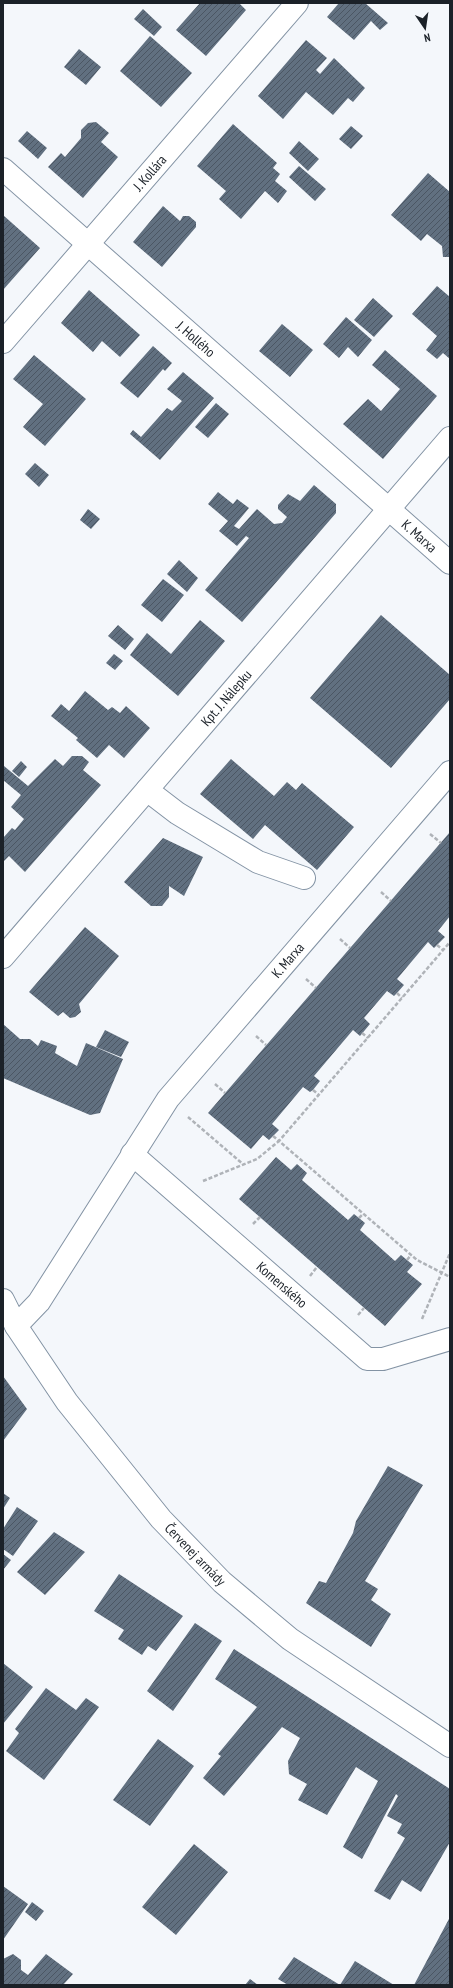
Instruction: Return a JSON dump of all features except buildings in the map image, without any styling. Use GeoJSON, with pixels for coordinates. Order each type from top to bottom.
{"type":"FeatureCollection","features":[{"type":"Feature","properties":{"kind":"street","name":"J. Kollára"},"geometry":{"type":"LineString","coordinates":[[3,342],[297,3]]}},
{"type":"Feature","properties":{"kind":"street","name":"J. Hollého"},"geometry":{"type":"LineString","coordinates":[[3,169],[389,509]]}},
{"type":"Feature","properties":{"kind":"street","name":"Kpt. J. Nálepku"},"geometry":{"type":"LineString","coordinates":[[3,957],[450,438]]}},
{"type":"Feature","properties":{"kind":"street","name":"K. Marxa"},"geometry":{"type":"LineString","coordinates":[[389,509],[450,563]]}},
{"type":"Feature","properties":{"kind":"street","name":"K. Marxa"},"geometry":{"type":"LineString","coordinates":[[16,1326],[39,1302],[168,1099],[450,772]]}},
{"type":"Feature","properties":{"kind":"street"},"geometry":{"type":"LineString","coordinates":[[147,790],[177,813],[258,862],[304,878]]}},
{"type":"Feature","properties":{"kind":"street","name":"Komenského"},"geometry":{"type":"LineString","coordinates":[[132,1154],[367,1359],[383,1359],[450,1339]]}},
{"type":"Feature","properties":{"kind":"street","name":"Červenej armády"},"geometry":{"type":"LineString","coordinates":[[3,1300],[16,1326],[67,1402],[156,1513],[222,1582],[290,1639],[450,1746]]}},
{"type":"Feature","properties":{"kind":"path"},"geometry":{"type":"LineString","coordinates":[[427,831],[441,843]]}},
{"type":"Feature","properties":{"kind":"path"},"geometry":{"type":"LineString","coordinates":[[377,888],[391,901]]}},
{"type":"Feature","properties":{"kind":"path"},"geometry":{"type":"LineString","coordinates":[[336,936],[350,948]]}},
{"type":"Feature","properties":{"kind":"path"},"geometry":{"type":"LineString","coordinates":[[196,1184],[258,1159],[279,1141],[450,942]]}},
{"type":"Feature","properties":{"kind":"path"},"geometry":{"type":"LineString","coordinates":[[437,945],[443,950]]}},
{"type":"Feature","properties":{"kind":"path"},"geometry":{"type":"LineString","coordinates":[[302,975],[316,988]]}},
{"type":"Feature","properties":{"kind":"path"},"geometry":{"type":"LineString","coordinates":[[397,993],[402,998]]}},
{"type":"Feature","properties":{"kind":"path"},"geometry":{"type":"LineString","coordinates":[[252,1033],[266,1045]]}},
{"type":"Feature","properties":{"kind":"path"},"geometry":{"type":"LineString","coordinates":[[362,1033],[368,1038]]}},
{"type":"Feature","properties":{"kind":"path"},"geometry":{"type":"LineString","coordinates":[[210,1081],[225,1093]]}},
{"type":"Feature","properties":{"kind":"path"},"geometry":{"type":"LineString","coordinates":[[313,1090],[319,1095]]}},
{"type":"Feature","properties":{"kind":"path"},"geometry":{"type":"LineString","coordinates":[[183,1112],[244,1165]]}},
{"type":"Feature","properties":{"kind":"path"},"geometry":{"type":"LineString","coordinates":[[273,1136],[417,1260],[450,1277]]}},
{"type":"Feature","properties":{"kind":"path"},"geometry":{"type":"LineString","coordinates":[[302,1169],[306,1164]]}},
{"type":"Feature","properties":{"kind":"path"},"geometry":{"type":"LineString","coordinates":[[359,1218],[363,1214]]}},
{"type":"Feature","properties":{"kind":"path"},"geometry":{"type":"LineString","coordinates":[[422,1321],[450,1253]]}},
{"type":"Feature","properties":{"kind":"path"},"geometry":{"type":"LineString","coordinates":[[407,1260],[411,1255]]}}]}
